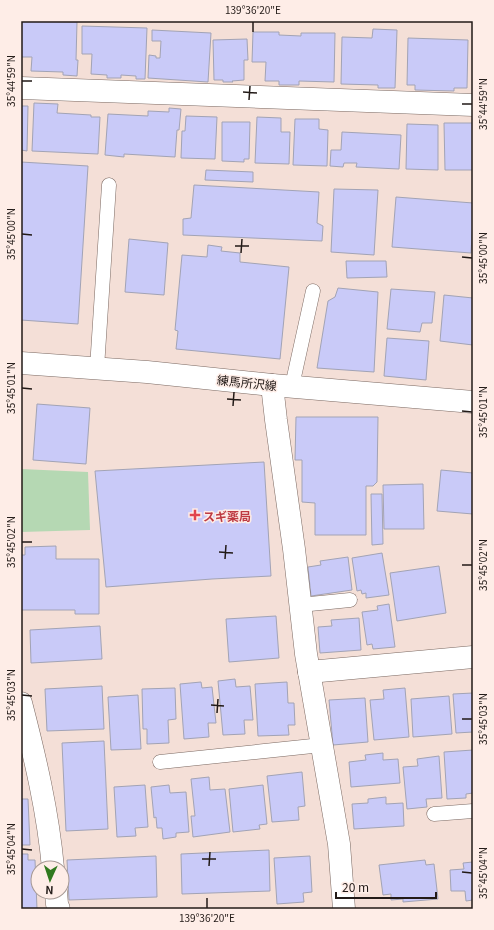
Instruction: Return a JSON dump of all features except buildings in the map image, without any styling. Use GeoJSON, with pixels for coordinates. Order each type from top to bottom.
{"type":"FeatureCollection","features":[{"type":"Feature","properties":{"kind":"street"},"geometry":{"type":"LineString","coordinates":[[21,88],[473,105]]}},
{"type":"Feature","properties":{"kind":"street","name":"練馬所沢線"},"geometry":{"type":"LineString","coordinates":[[21,363],[147,372],[282,386],[473,402]]}},
{"type":"Feature","properties":{"kind":"street"},"geometry":{"type":"LineString","coordinates":[[282,386],[276,420],[294,549],[306,654],[339,844],[344,909]]}},
{"type":"Feature","properties":{"kind":"street"},"geometry":{"type":"LineString","coordinates":[[309,672],[473,657]]}},
{"type":"Feature","properties":{"kind":"street"},"geometry":{"type":"LineString","coordinates":[[21,703],[31,785],[53,860]]}},
{"type":"Feature","properties":{"kind":"lane"},"geometry":{"type":"LineString","coordinates":[[97,368],[109,185]]}},
{"type":"Feature","properties":{"kind":"lane"},"geometry":{"type":"LineString","coordinates":[[282,386],[313,291]]}},
{"type":"Feature","properties":{"kind":"lane"},"geometry":{"type":"LineString","coordinates":[[300,605],[350,600]]}},
{"type":"Feature","properties":{"kind":"lane"},"geometry":{"type":"LineString","coordinates":[[160,762],[322,745]]}},
{"type":"Feature","properties":{"kind":"lane"},"geometry":{"type":"LineString","coordinates":[[434,814],[473,811]]}},
{"type":"Feature","properties":{"kind":"green space"},"geometry":{"type":"Polygon","coordinates":[[[21,469],[88,472],[90,530],[21,532],[21,469]]]}},
{"type":"Feature","properties":{"kind":"place","name":"スギ薬局"},"geometry":{"type":"Point","coordinates":[195,515]}}]}
